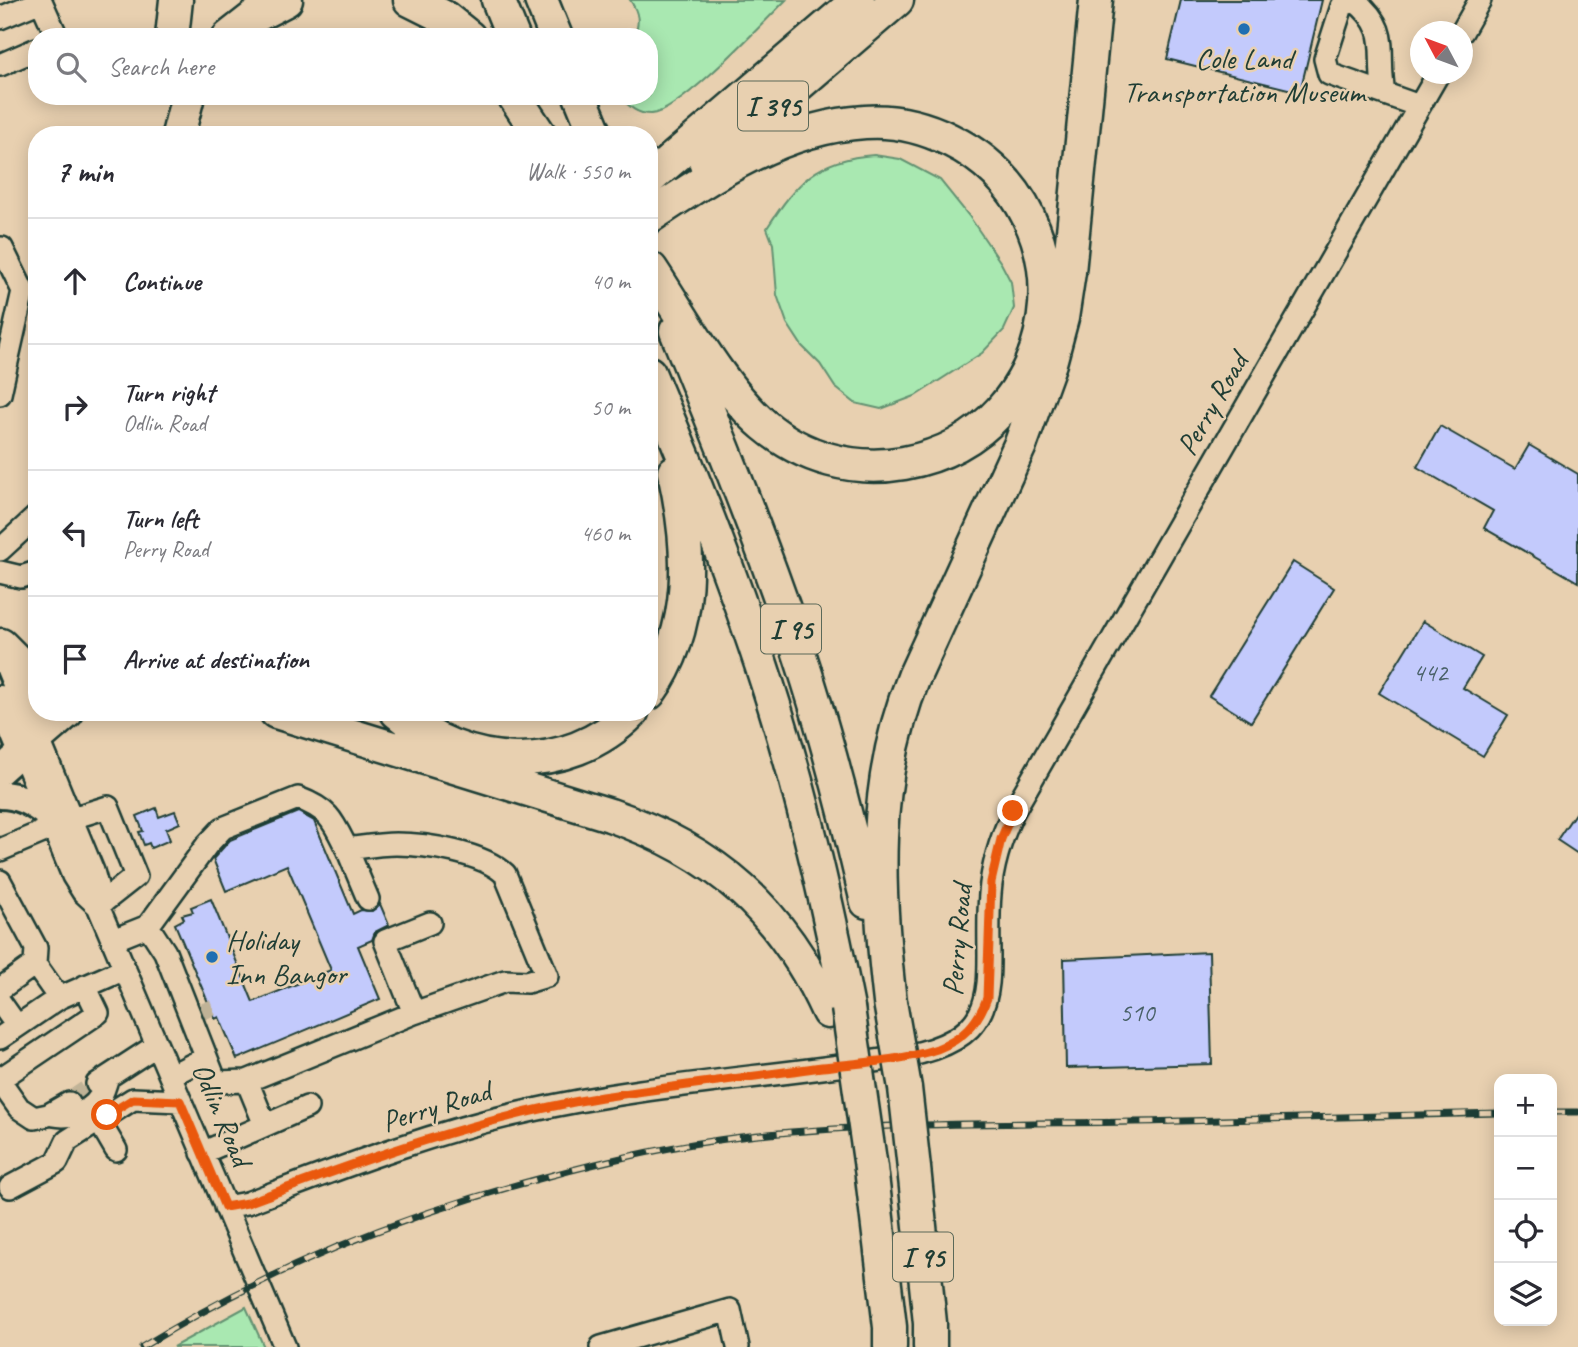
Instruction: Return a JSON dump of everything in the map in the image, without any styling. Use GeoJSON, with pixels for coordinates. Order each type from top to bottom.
{"type":"FeatureCollection","features":[{"type":"Feature","properties":{"kind":"highway"},"geometry":{"type":"LineString","coordinates":[[173,28],[176,0]]}},
{"type":"Feature","properties":{"kind":"highway"},"geometry":{"type":"LineString","coordinates":[[240,28],[257,15],[286,0]]}},
{"type":"Feature","properties":{"kind":"highway"},"geometry":{"type":"LineString","coordinates":[[411,0],[444,17],[458,28]]}},
{"type":"Feature","properties":{"kind":"highway"},"geometry":{"type":"LineString","coordinates":[[498,0],[509,28]]}},
{"type":"Feature","properties":{"kind":"highway"},"geometry":{"type":"LineString","coordinates":[[541,0],[555,28]]}},
{"type":"Feature","properties":{"kind":"highway"},"geometry":{"type":"LineString","coordinates":[[552,0],[557,28]]}},
{"type":"Feature","properties":{"kind":"highway"},"geometry":{"type":"LineString","coordinates":[[695,139],[769,63],[825,0]]}},
{"type":"Feature","properties":{"kind":"highway","name":"I 395"},"geometry":{"type":"LineString","coordinates":[[658,171],[858,0]]}},
{"type":"Feature","properties":{"kind":"highway","name":"I 395"},"geometry":{"type":"LineString","coordinates":[[658,206],[897,0]]}},
{"type":"Feature","properties":{"kind":"highway"},"geometry":{"type":"LineString","coordinates":[[890,1002],[879,846],[891,752],[900,714],[914,677],[1021,443],[1050,363],[1062,318],[1069,272],[1096,0]]}},
{"type":"Feature","properties":{"kind":"highway"},"geometry":{"type":"LineString","coordinates":[[160,126],[163,105]]}},
{"type":"Feature","properties":{"kind":"highway"},"geometry":{"type":"LineString","coordinates":[[180,126],[186,105]]}},
{"type":"Feature","properties":{"kind":"highway"},"geometry":{"type":"LineString","coordinates":[[520,105],[534,126]]}},
{"type":"Feature","properties":{"kind":"highway"},"geometry":{"type":"LineString","coordinates":[[540,105],[549,126]]}},
{"type":"Feature","properties":{"kind":"highway"},"geometry":{"type":"LineString","coordinates":[[584,105],[592,126]]}},
{"type":"Feature","properties":{"kind":"highway"},"geometry":{"type":"LineString","coordinates":[[658,209],[732,164],[785,140],[849,124],[904,124],[933,132],[960,145],[983,160],[1013,192],[1028,217],[1039,244],[1046,274],[1046,307],[1040,341],[1028,371],[1010,400],[985,425],[959,444],[930,457],[885,466],[856,465],[825,459],[803,450],[754,416],[726,382],[658,279]]}},
{"type":"Feature","properties":{"kind":"highway","name":"I 95"},"geometry":{"type":"LineString","coordinates":[[658,287],[737,482],[793,636],[844,806],[890,1002],[906,1098],[930,1323],[930,1347]]}},
{"type":"Feature","properties":{"kind":"highway","name":"I 95"},"geometry":{"type":"LineString","coordinates":[[658,396],[716,541],[773,703],[816,854],[838,1010],[870,1154],[890,1347]]}},
{"type":"Feature","properties":{"kind":"highway"},"geometry":{"type":"LineString","coordinates":[[658,415],[680,503],[687,565],[680,631],[668,663],[658,679]]}},
{"type":"Feature","properties":{"kind":"highway"},"geometry":{"type":"LineString","coordinates":[[0,644],[20,664],[28,668]]}},
{"type":"Feature","properties":{"kind":"highway"},"geometry":{"type":"LineString","coordinates":[[305,721],[610,815],[655,832],[692,851],[732,880],[775,921],[838,1010]]}},
{"type":"Feature","properties":{"kind":"highway"},"geometry":{"type":"LineString","coordinates":[[409,721],[450,747],[480,756],[519,760],[559,754],[585,745],[608,733],[622,721]]}},
{"type":"Feature","properties":{"kind":"main road","name":"Odlin Road"},"geometry":{"type":"LineString","coordinates":[[0,644],[28,707]]}},
{"type":"Feature","properties":{"kind":"main road"},"geometry":{"type":"LineString","coordinates":[[0,771],[33,721]]}},
{"type":"Feature","properties":{"kind":"main road"},"geometry":{"type":"LineString","coordinates":[[0,795],[29,802],[57,820]]}},
{"type":"Feature","properties":{"kind":"street"},"geometry":{"type":"LineString","coordinates":[[1468,21],[1480,0]]}},
{"type":"Feature","properties":{"kind":"street"},"geometry":{"type":"LineString","coordinates":[[0,18],[41,1],[53,28]]}},
{"type":"Feature","properties":{"kind":"street"},"geometry":{"type":"LineString","coordinates":[[0,65],[28,53]]}},
{"type":"Feature","properties":{"kind":"street","name":"Perry Road"},"geometry":{"type":"LineString","coordinates":[[225,1207],[247,1203],[404,1146],[527,1111],[635,1092],[906,1056],[937,1048],[965,1033],[981,1013],[987,998],[991,882],[1001,839],[1013,811],[1432,84]]}},
{"type":"Feature","properties":{"kind":"street"},"geometry":{"type":"LineString","coordinates":[[1384,93],[1419,106]]}},
{"type":"Feature","properties":{"kind":"street"},"geometry":{"type":"LineString","coordinates":[[0,394],[3,363],[23,291],[2,248]]}},
{"type":"Feature","properties":{"kind":"street"},"geometry":{"type":"LineString","coordinates":[[0,550],[28,524]]}},
{"type":"Feature","properties":{"kind":"street"},"geometry":{"type":"LineString","coordinates":[[0,572],[21,578],[28,575]]}},
{"type":"Feature","properties":{"kind":"street","name":"Odlin Road"},"geometry":{"type":"LineString","coordinates":[[34,721],[57,820],[93,871],[98,889],[98,906],[285,1347]]}},
{"type":"Feature","properties":{"kind":"street"},"geometry":{"type":"LineString","coordinates":[[113,940],[148,926],[207,845],[223,828],[298,799],[311,803],[331,817],[368,899]]}},
{"type":"Feature","properties":{"kind":"street"},"geometry":{"type":"LineString","coordinates":[[0,850],[57,820],[108,807],[136,876],[98,906]]}},
{"type":"Feature","properties":{"kind":"street"},"geometry":{"type":"LineString","coordinates":[[148,926],[165,952],[216,1082],[247,1081],[414,1013],[505,981],[527,982],[547,976],[505,874],[495,864],[448,850],[398,844],[347,849]]}},
{"type":"Feature","properties":{"kind":"street"},"geometry":{"type":"LineString","coordinates":[[0,881],[36,948],[35,964],[59,998]]}},
{"type":"Feature","properties":{"kind":"street"},"geometry":{"type":"LineString","coordinates":[[414,1013],[385,941],[430,923]]}},
{"type":"Feature","properties":{"kind":"street"},"geometry":{"type":"LineString","coordinates":[[0,989],[35,964]]}},
{"type":"Feature","properties":{"kind":"street"},"geometry":{"type":"LineString","coordinates":[[0,1002],[9,1032],[59,998],[125,969]]}},
{"type":"Feature","properties":{"kind":"street"},"geometry":{"type":"LineString","coordinates":[[85,986],[98,1013],[0,1080],[24,1112],[34,1118],[49,1115],[69,1118],[94,1104],[100,1097],[99,1083],[157,1045]]}},
{"type":"Feature","properties":{"kind":"street"},"geometry":{"type":"LineString","coordinates":[[170,1076],[203,1052],[210,1037],[203,1012],[179,989]]}},
{"type":"Feature","properties":{"kind":"street"},"geometry":{"type":"LineString","coordinates":[[247,1081],[265,1125]]}},
{"type":"Feature","properties":{"kind":"street"},"geometry":{"type":"LineString","coordinates":[[10,1187],[57,1162],[67,1141],[133,1099],[180,1101]]}},
{"type":"Feature","properties":{"kind":"street"},"geometry":{"type":"LineString","coordinates":[[49,1115],[69,1102]]}},
{"type":"Feature","properties":{"kind":"street"},"geometry":{"type":"LineString","coordinates":[[202,1153],[307,1107]]}},
{"type":"Feature","properties":{"kind":"street"},"geometry":{"type":"LineString","coordinates":[[99,1121],[116,1150]]}},
{"type":"Feature","properties":{"kind":"street"},"geometry":{"type":"LineString","coordinates":[[601,1347],[730,1310],[738,1347]]}},
{"type":"Feature","properties":{"kind":"green space"},"geometry":{"type":"Polygon","coordinates":[[[630,0],[786,0],[700,84],[664,110],[651,114],[637,111],[629,105],[658,105],[658,28],[637,28],[638,18],[630,0]]]}},
{"type":"Feature","properties":{"kind":"green space"},"geometry":{"type":"Polygon","coordinates":[[[874,155],[900,159],[940,180],[1001,263],[1011,282],[1014,308],[1004,330],[982,353],[915,396],[881,409],[855,403],[835,387],[787,323],[777,295],[773,244],[767,228],[788,198],[810,176],[837,162],[874,155]]]}},
{"type":"Feature","properties":{"kind":"green space"},"geometry":{"type":"Polygon","coordinates":[[[246,1307],[264,1347],[173,1347],[246,1307]]]}},
{"type":"Feature","properties":{"kind":"building","name":"Cole Land Transportation Museum"},"geometry":{"type":"Polygon","coordinates":[[[1181,0],[1322,0],[1300,92],[1167,59],[1181,0]]]}},
{"type":"Feature","properties":{"kind":"building"},"geometry":{"type":"Polygon","coordinates":[[[1440,426],[1515,469],[1529,445],[1578,474],[1578,582],[1484,528],[1493,511],[1417,467],[1440,426]]]}},
{"type":"Feature","properties":{"kind":"building"},"geometry":{"type":"Polygon","coordinates":[[[1293,562],[1334,588],[1251,722],[1209,696],[1293,562]]]}},
{"type":"Feature","properties":{"kind":"building"},"geometry":{"type":"Polygon","coordinates":[[[1423,621],[1482,657],[1463,688],[1508,715],[1483,756],[1379,693],[1423,621]]]}},
{"type":"Feature","properties":{"kind":"building"},"geometry":{"type":"Polygon","coordinates":[[[156,808],[159,817],[175,811],[180,823],[166,829],[170,840],[151,848],[149,843],[144,845],[139,832],[143,831],[137,816],[156,808]]]}},
{"type":"Feature","properties":{"kind":"building"},"geometry":{"type":"Polygon","coordinates":[[[1578,809],[1578,854],[1557,840],[1578,809]]]}},
{"type":"Feature","properties":{"kind":"building"},"geometry":{"type":"Polygon","coordinates":[[[298,812],[314,821],[353,914],[361,910],[372,911],[380,904],[389,925],[375,932],[372,940],[358,946],[380,999],[237,1059],[219,1017],[215,1019],[175,924],[184,919],[182,915],[193,912],[191,907],[211,899],[253,1002],[331,970],[287,865],[226,891],[213,859],[230,840],[298,812]]]}},
{"type":"Feature","properties":{"kind":"building"},"geometry":{"type":"Polygon","coordinates":[[[1209,952],[1212,1064],[1066,1068],[1064,959],[1209,952]]]}},
{"type":"Feature","properties":{"kind":"tunnel"},"geometry":{"type":"LineString","coordinates":[[200,1004],[206,1019]]}},
{"type":"Feature","properties":{"kind":"tunnel"},"geometry":{"type":"LineString","coordinates":[[69,1103],[91,1088]]}},
{"type":"Feature","properties":{"kind":"railway"},"geometry":{"type":"LineString","coordinates":[[1557,1112],[1578,1112]]}},
{"type":"Feature","properties":{"kind":"railway"},"geometry":{"type":"LineString","coordinates":[[142,1347],[287,1269],[437,1209],[616,1159],[691,1144],[790,1132],[888,1126],[1494,1113]]}},
{"type":"Feature","properties":{"kind":"place","name":"Cole Land Transportation Museum"},"geometry":{"type":"Point","coordinates":[1244,29]}},
{"type":"Feature","properties":{"kind":"place","name":"Holiday Inn Bangor"},"geometry":{"type":"Point","coordinates":[212,957]}},
{"type":"Feature","properties":{"kind":"route"},"geometry":{"type":"LineString","coordinates":[[107,1115],[133,1099],[180,1101],[225,1207],[247,1203],[404,1146],[527,1111],[635,1092],[892,1058],[937,1048],[958,1038],[972,1027],[987,998],[989,896],[996,854],[1013,811]]}}]}
